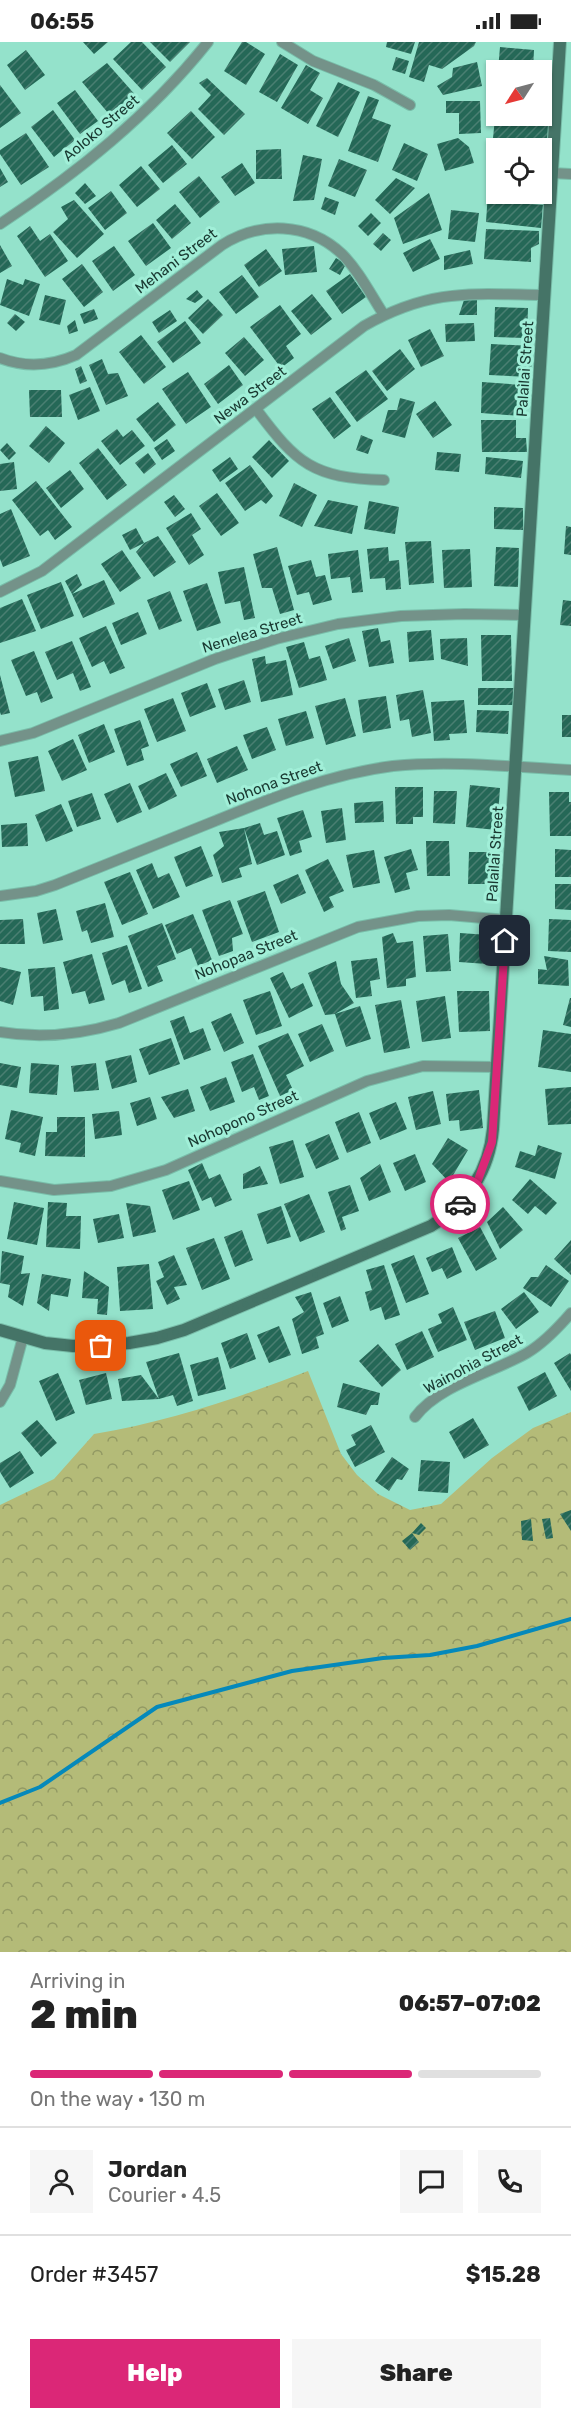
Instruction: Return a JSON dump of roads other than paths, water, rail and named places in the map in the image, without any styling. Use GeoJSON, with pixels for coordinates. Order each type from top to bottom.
{"type":"FeatureCollection","features":[{"type":"Feature","properties":{"kind":"street","name":"Aoloko Street"},"geometry":{"type":"LineString","coordinates":[[0,224],[97,153],[146,112],[208,42]]}},
{"type":"Feature","properties":{"kind":"street"},"geometry":{"type":"LineString","coordinates":[[282,42],[313,61],[374,85],[410,105]]}},
{"type":"Feature","properties":{"kind":"street","name":"Palailai Street"},"geometry":{"type":"LineString","coordinates":[[552,173],[560,42]]}},
{"type":"Feature","properties":{"kind":"street"},"geometry":{"type":"LineString","coordinates":[[552,173],[571,174]]}},
{"type":"Feature","properties":{"kind":"street","name":"Palailai Street"},"geometry":{"type":"LineString","coordinates":[[0,1330],[45,1343],[73,1346],[129,1343],[184,1330],[432,1226],[463,1201],[484,1168],[492,1142],[550,204]]}},
{"type":"Feature","properties":{"kind":"street","name":"Mehani Street"},"geometry":{"type":"LineString","coordinates":[[1,361],[45,364],[76,355],[222,245],[241,234],[262,229],[294,229],[315,236],[333,247],[349,262],[384,315]]}},
{"type":"Feature","properties":{"kind":"street","name":"Newa Street"},"geometry":{"type":"LineString","coordinates":[[0,592],[42,571],[364,326],[384,315],[406,305],[453,295],[544,295]]}},
{"type":"Feature","properties":{"kind":"street"},"geometry":{"type":"LineString","coordinates":[[256,409],[286,448],[306,464],[340,477],[384,480]]}},
{"type":"Feature","properties":{"kind":"street","name":"Nenelea Street"},"geometry":{"type":"LineString","coordinates":[[0,741],[33,733],[215,659],[276,639],[338,624],[401,616],[525,615]]}},
{"type":"Feature","properties":{"kind":"street","name":"Nohona Street"},"geometry":{"type":"LineString","coordinates":[[0,896],[36,891],[55,885],[276,796],[315,782],[344,775],[394,766],[435,764],[571,770]]}},
{"type":"Feature","properties":{"kind":"street","name":"Nohopaa Street"},"geometry":{"type":"LineString","coordinates":[[0,1032],[44,1037],[94,1030],[119,1023],[329,937],[387,920],[448,915],[506,920]]}},
{"type":"Feature","properties":{"kind":"street","name":"Nohopono Street"},"geometry":{"type":"LineString","coordinates":[[0,1181],[54,1190],[82,1190],[111,1186],[166,1170],[367,1081],[423,1066],[497,1067]]}},
{"type":"Feature","properties":{"kind":"street","name":"Wainohia Street"},"geometry":{"type":"LineString","coordinates":[[415,1417],[438,1396],[528,1352],[555,1332],[571,1312]]}},
{"type":"Feature","properties":{"kind":"street"},"geometry":{"type":"LineString","coordinates":[[0,1402],[10,1385],[23,1337]]}},
{"type":"Feature","properties":{"kind":"waterway"},"geometry":{"type":"LineString","coordinates":[[0,1803],[40,1787],[157,1707],[292,1671],[383,1658],[430,1655],[477,1646],[571,1619]]}}]}
